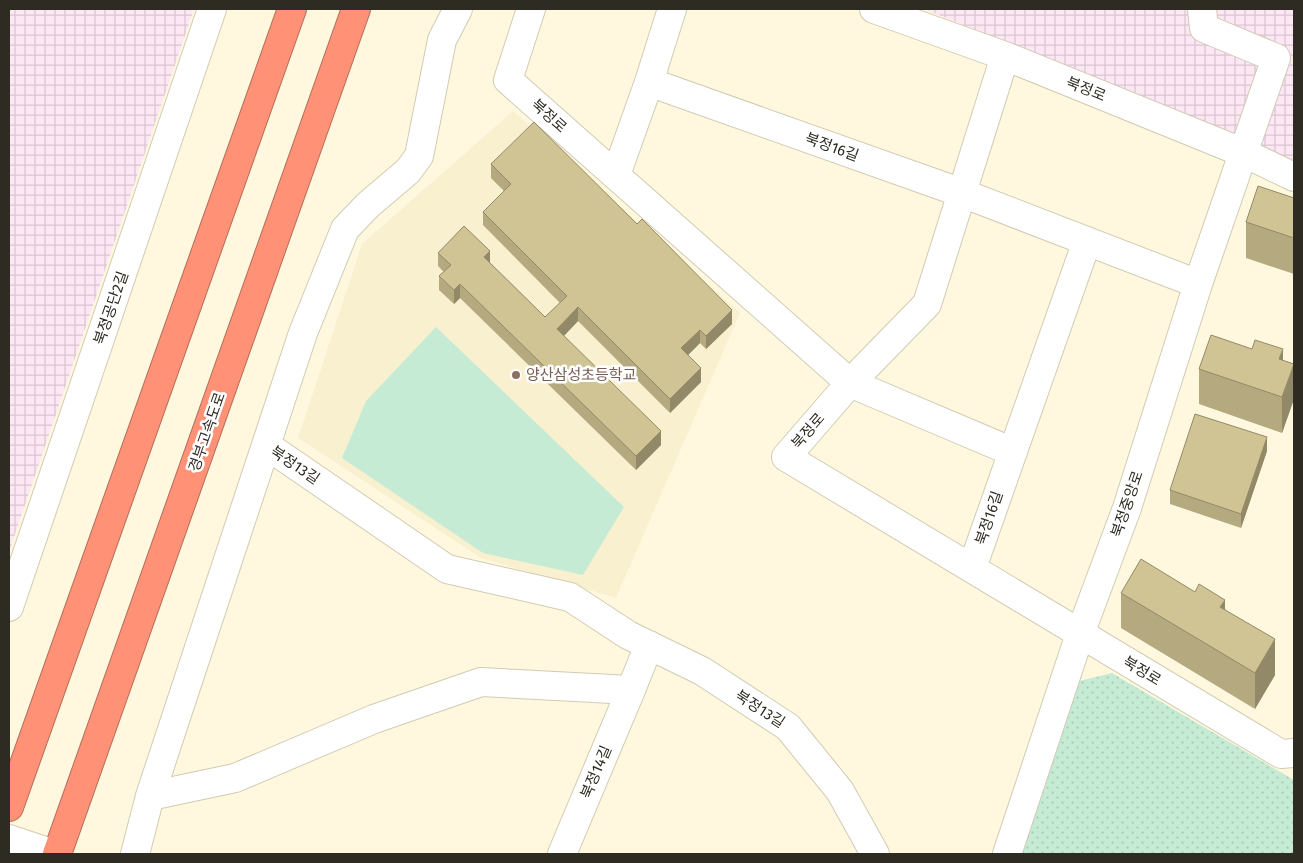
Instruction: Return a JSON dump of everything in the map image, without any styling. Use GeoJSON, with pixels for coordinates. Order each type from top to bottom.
{"type":"FeatureCollection","features":[{"type":"Feature","properties":{"kind":"highway"},"geometry":{"type":"LineString","coordinates":[[9,807],[292,9]]}},
{"type":"Feature","properties":{"kind":"highway","name":"경부고속도로"},"geometry":{"type":"LineString","coordinates":[[56,854],[356,9]]}},
{"type":"Feature","properties":{"kind":"street","name":"북정공단2길"},"geometry":{"type":"LineString","coordinates":[[9,607],[19,545],[212,9]]}},
{"type":"Feature","properties":{"kind":"street"},"geometry":{"type":"LineString","coordinates":[[266,445],[303,333],[345,229],[368,205],[408,171],[418,156],[442,40],[458,9]]}},
{"type":"Feature","properties":{"kind":"street","name":"북정로"},"geometry":{"type":"LineString","coordinates":[[531,9],[508,80],[850,383],[786,457],[1280,754],[1294,753]]}},
{"type":"Feature","properties":{"kind":"street"},"geometry":{"type":"LineString","coordinates":[[616,175],[649,82],[672,9]]}},
{"type":"Feature","properties":{"kind":"street","name":"북정로"},"geometry":{"type":"LineString","coordinates":[[874,9],[1005,56],[1244,152],[1294,177]]}},
{"type":"Feature","properties":{"kind":"street","name":"북정중앙로"},"geometry":{"type":"LineString","coordinates":[[1007,854],[1080,634],[1127,508],[1198,284],[1276,58],[1204,28],[1202,9]]}},
{"type":"Feature","properties":{"kind":"street"},"geometry":{"type":"LineString","coordinates":[[1005,56],[927,304],[850,383],[1013,452]]}},
{"type":"Feature","properties":{"kind":"street","name":"북정16길"},"geometry":{"type":"LineString","coordinates":[[649,82],[962,193],[1198,284]]}},
{"type":"Feature","properties":{"kind":"street","name":"북정16길"},"geometry":{"type":"LineString","coordinates":[[972,568],[1087,241]]}},
{"type":"Feature","properties":{"kind":"street","name":"북정13길"},"geometry":{"type":"LineString","coordinates":[[135,854],[150,796],[266,445],[446,569],[570,597],[628,635],[702,671],[788,727],[840,791],[875,854]]}},
{"type":"Feature","properties":{"kind":"street"},"geometry":{"type":"LineString","coordinates":[[150,796],[235,778],[374,719],[481,682],[631,690],[649,645]]}},
{"type":"Feature","properties":{"kind":"street","name":"북정14길"},"geometry":{"type":"LineString","coordinates":[[562,854],[631,690]]}},
{"type":"Feature","properties":{"kind":"street"},"geometry":{"type":"LineString","coordinates":[[9,839],[56,854]]}},
{"type":"Feature","properties":{"kind":"shaded area"},"geometry":{"type":"Polygon","coordinates":[[[9,9],[194,9],[9,552],[9,9]]]}},
{"type":"Feature","properties":{"kind":"shaded area"},"geometry":{"type":"Polygon","coordinates":[[[924,9],[1294,9],[1294,160],[1231,134],[924,9]]]}},
{"type":"Feature","properties":{"kind":"shaded area","name":"양산삼성초등학교"},"geometry":{"type":"Polygon","coordinates":[[[513,111],[740,313],[616,598],[481,558],[298,438],[362,244],[513,111]]]}},
{"type":"Feature","properties":{"kind":"green space"},"geometry":{"type":"Polygon","coordinates":[[[436,327],[624,507],[583,575],[483,553],[342,458],[366,401],[436,327]]]}},
{"type":"Feature","properties":{"kind":"green space"},"geometry":{"type":"Polygon","coordinates":[[[1112,673],[1294,780],[1294,854],[1020,854],[1075,682],[1112,673]]]}},
{"type":"Feature","properties":{"kind":"building"},"geometry":{"type":"Polygon","coordinates":[[[534,122],[637,224],[642,219],[732,310],[706,336],[700,330],[681,348],[701,368],[670,399],[578,307],[557,329],[661,431],[636,456],[460,284],[454,290],[439,276],[451,265],[438,253],[464,226],[490,251],[484,257],[545,317],[567,296],[483,212],[511,184],[491,164],[534,122]]]}},
{"type":"Feature","properties":{"kind":"building"},"geometry":{"type":"Polygon","coordinates":[[[1258,186],[1294,198],[1294,238],[1246,222],[1258,186]]]}},
{"type":"Feature","properties":{"kind":"building"},"geometry":{"type":"Polygon","coordinates":[[[1211,335],[1252,349],[1255,340],[1283,349],[1279,359],[1294,364],[1282,397],[1199,369],[1211,335]]]}},
{"type":"Feature","properties":{"kind":"building"},"geometry":{"type":"Polygon","coordinates":[[[1195,414],[1267,437],[1241,514],[1170,490],[1195,414]]]}},
{"type":"Feature","properties":{"kind":"building"},"geometry":{"type":"Polygon","coordinates":[[[1141,559],[1195,592],[1199,584],[1225,600],[1220,607],[1275,639],[1255,673],[1121,593],[1141,559]]]}},
{"type":"Feature","properties":{"kind":"place","name":"양산삼성초등학교"},"geometry":{"type":"Point","coordinates":[516,375]}}]}
